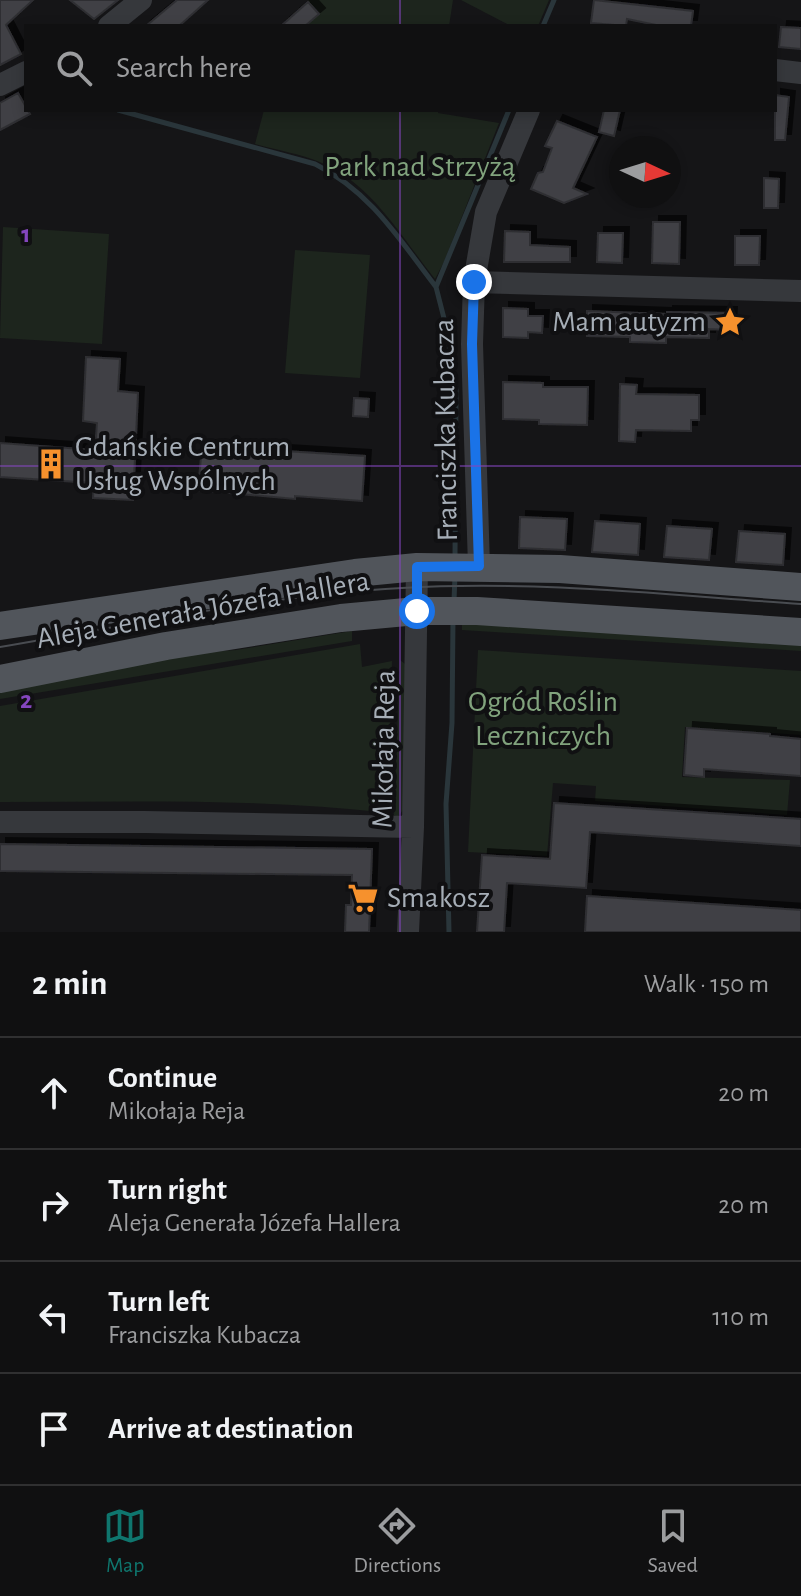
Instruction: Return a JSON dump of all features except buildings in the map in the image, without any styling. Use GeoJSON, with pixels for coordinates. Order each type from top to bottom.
{"type":"FeatureCollection","features":[{"type":"Feature","properties":{"kind":"main road","name":"Aleja Generała Józefa Hallera"},"geometry":{"type":"LineString","coordinates":[[0,626],[315,578],[417,567],[479,566],[801,587]]}},
{"type":"Feature","properties":{"kind":"main road","name":"Aleja Generała Józefa Hallera"},"geometry":{"type":"LineString","coordinates":[[0,679],[180,643],[341,618],[417,611],[477,611],[801,632]]}},
{"type":"Feature","properties":{"kind":"street"},"geometry":{"type":"LineString","coordinates":[[111,24],[141,0]]}},
{"type":"Feature","properties":{"kind":"street"},"geometry":{"type":"LineString","coordinates":[[777,70],[801,73]]}},
{"type":"Feature","properties":{"kind":"street"},"geometry":{"type":"LineString","coordinates":[[0,85],[24,73]]}},
{"type":"Feature","properties":{"kind":"street","name":"Franciszka Kubacza"},"geometry":{"type":"LineString","coordinates":[[479,566],[472,344],[474,282],[486,212],[528,112]]}},
{"type":"Feature","properties":{"kind":"street"},"geometry":{"type":"LineString","coordinates":[[474,282],[801,291]]}},
{"type":"Feature","properties":{"kind":"street","name":"Mikołaja Reja"},"geometry":{"type":"LineString","coordinates":[[408,932],[413,827],[417,567]]}},
{"type":"Feature","properties":{"kind":"street"},"geometry":{"type":"LineString","coordinates":[[0,822],[413,827]]}},
{"type":"Feature","properties":{"kind":"green space"},"geometry":{"type":"Polygon","coordinates":[[[308,0],[453,0],[449,24],[307,24],[318,14],[308,0]]]}},
{"type":"Feature","properties":{"kind":"green space"},"geometry":{"type":"Polygon","coordinates":[[[461,0],[549,0],[539,24],[507,24],[461,0]]]}},
{"type":"Feature","properties":{"kind":"green space","name":"Park nad Strzyżą"},"geometry":{"type":"Polygon","coordinates":[[[263,112],[438,112],[499,123],[435,279],[371,198],[340,172],[322,163],[255,144],[263,112]]]}},
{"type":"Feature","properties":{"kind":"green space"},"geometry":{"type":"Polygon","coordinates":[[[3,227],[109,234],[102,344],[0,338],[3,227]]]}},
{"type":"Feature","properties":{"kind":"green space"},"geometry":{"type":"Polygon","coordinates":[[[295,250],[370,255],[360,378],[285,373],[295,250]]]}},
{"type":"Feature","properties":{"kind":"green space"},"geometry":{"type":"Polygon","coordinates":[[[462,620],[801,641],[801,651],[462,630],[462,620]]]}},
{"type":"Feature","properties":{"kind":"green space"},"geometry":{"type":"Polygon","coordinates":[[[352,631],[352,641],[0,699],[0,687],[154,656],[236,650],[352,631]]]}},
{"type":"Feature","properties":{"kind":"green space"},"geometry":{"type":"Polygon","coordinates":[[[360,644],[362,667],[392,661],[388,813],[243,803],[0,802],[0,706],[360,644]]]}},
{"type":"Feature","properties":{"kind":"green space","name":"Ogród Roślin Leczniczych"},"geometry":{"type":"Polygon","coordinates":[[[478,650],[801,671],[801,735],[685,727],[682,777],[790,780],[787,815],[595,801],[596,786],[553,783],[547,856],[468,852],[478,650]]]}},
{"type":"Feature","properties":{"kind":"green space"},"geometry":{"type":"Polygon","coordinates":[[[400,660],[405,664],[403,810],[398,817],[394,815],[400,660]]]}},
{"type":"Feature","properties":{"kind":"waterway"},"geometry":{"type":"LineString","coordinates":[[544,24],[554,0]]}},
{"type":"Feature","properties":{"kind":"waterway"},"geometry":{"type":"LineString","coordinates":[[125,112],[315,164],[335,175],[383,218],[436,287]]}},
{"type":"Feature","properties":{"kind":"waterway"},"geometry":{"type":"LineString","coordinates":[[455,557],[456,390],[448,334],[436,287],[508,112]]}},
{"type":"Feature","properties":{"kind":"waterway"},"geometry":{"type":"LineString","coordinates":[[454,601],[455,575]]}},
{"type":"Feature","properties":{"kind":"waterway"},"geometry":{"type":"LineString","coordinates":[[449,932],[446,804],[452,723],[453,619]]}},
{"type":"Feature","properties":{"kind":"tram line"},"geometry":{"type":"LineString","coordinates":[[0,647],[251,604],[402,588],[552,587],[801,604]]}},
{"type":"Feature","properties":{"kind":"place","name":"Mam autyzm"},"geometry":{"type":"Point","coordinates":[730,322]}},
{"type":"Feature","properties":{"kind":"place","name":"Gdańskie Centrum Usług Wspólnych"},"geometry":{"type":"Point","coordinates":[51,464]}},
{"type":"Feature","properties":{"kind":"place","name":"Smakosz"},"geometry":{"type":"Point","coordinates":[363,898]}},
{"type":"Feature","properties":{"kind":"route"},"geometry":{"type":"LineString","coordinates":[[417,611],[417,567],[479,566],[472,344],[474,282]]}}]}
